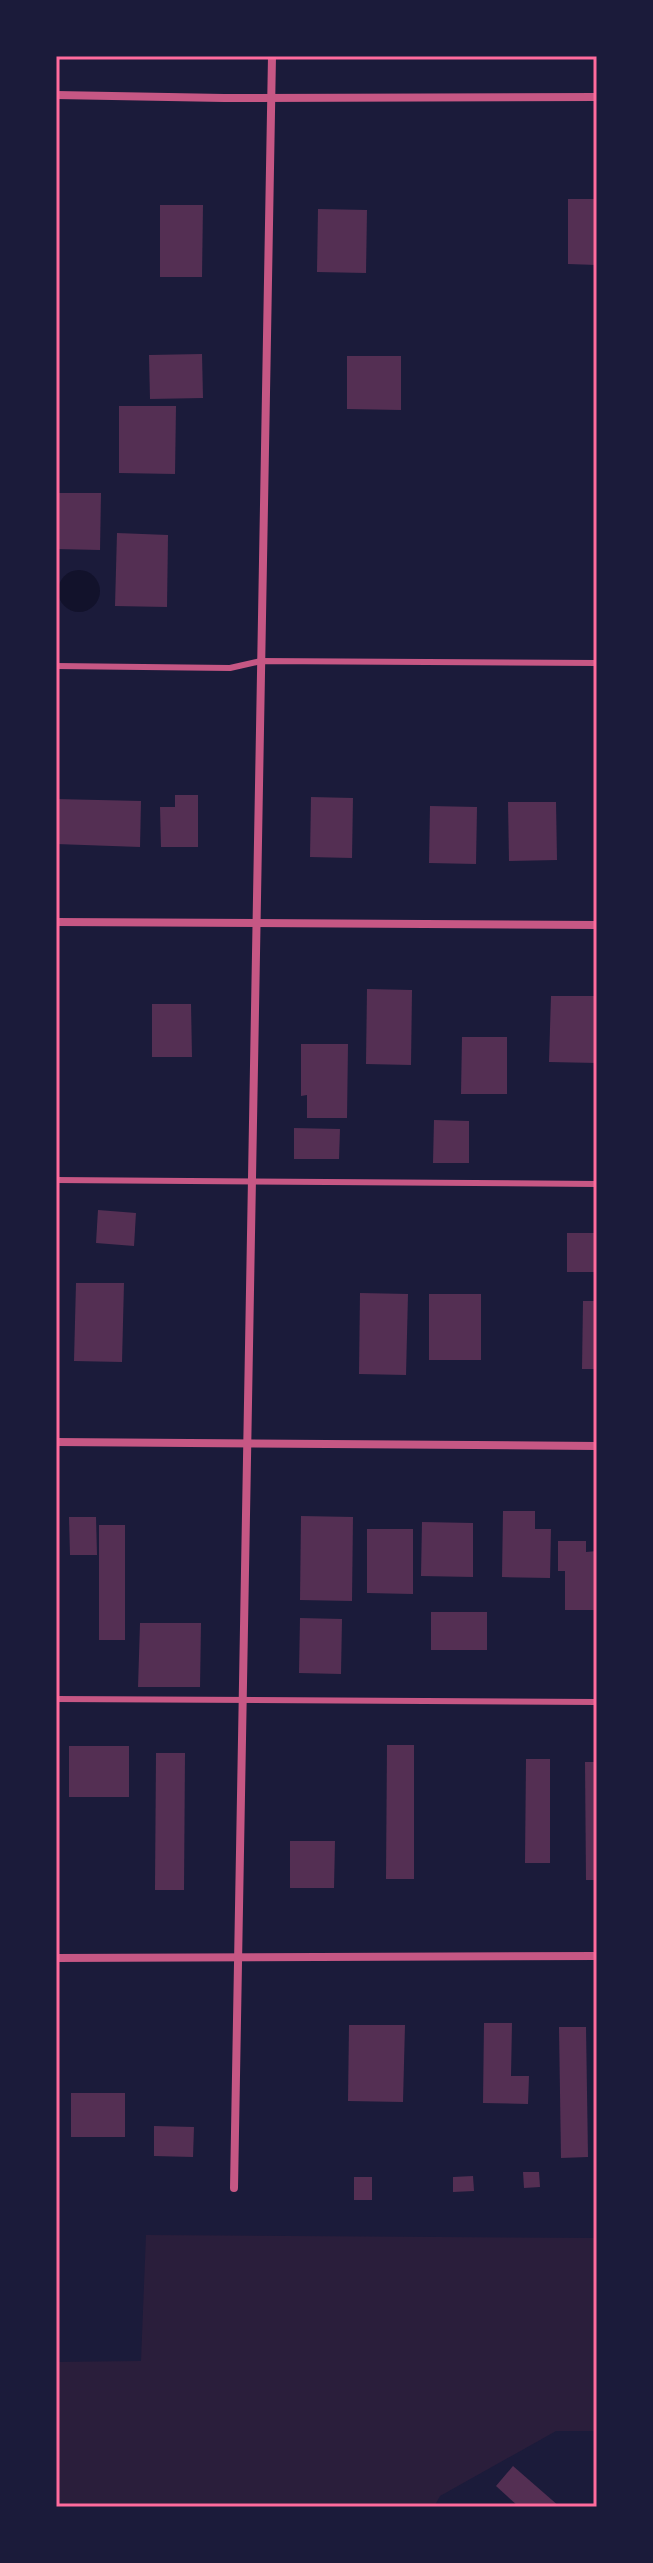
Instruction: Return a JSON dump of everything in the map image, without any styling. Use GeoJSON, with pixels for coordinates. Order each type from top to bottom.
{"type":"FeatureCollection","features":[{"type":"Feature","properties":{"kind":"street"},"geometry":{"type":"LineString","coordinates":[[234,2188],[272,56]]}},
{"type":"Feature","properties":{"kind":"street"},"geometry":{"type":"LineString","coordinates":[[56,95],[597,97]]}},
{"type":"Feature","properties":{"kind":"street"},"geometry":{"type":"LineString","coordinates":[[56,922],[597,925]]}},
{"type":"Feature","properties":{"kind":"street"},"geometry":{"type":"LineString","coordinates":[[56,1442],[597,1446]]}},
{"type":"Feature","properties":{"kind":"street"},"geometry":{"type":"LineString","coordinates":[[56,1958],[597,1956]]}},
{"type":"Feature","properties":{"kind":"lane"},"geometry":{"type":"LineString","coordinates":[[56,666],[230,668],[261,661],[597,663]]}},
{"type":"Feature","properties":{"kind":"lane"},"geometry":{"type":"LineString","coordinates":[[56,1180],[597,1184]]}},
{"type":"Feature","properties":{"kind":"lane"},"geometry":{"type":"LineString","coordinates":[[56,1699],[597,1702]]}},
{"type":"Feature","properties":{"kind":"shaded area"},"geometry":{"type":"Polygon","coordinates":[[[79,570],[94,576],[100,591],[94,606],[79,612],[64,606],[58,591],[64,576],[79,570]]]}},
{"type":"Feature","properties":{"kind":"shaded area"},"geometry":{"type":"Polygon","coordinates":[[[146,2235],[597,2238],[597,2431],[556,2431],[440,2496],[434,2507],[56,2507],[56,2362],[141,2361],[146,2235]]]}},
{"type":"Feature","properties":{"kind":"building"},"geometry":{"type":"Polygon","coordinates":[[[568,199],[597,199],[597,265],[568,264],[568,199]]]}},
{"type":"Feature","properties":{"kind":"building"},"geometry":{"type":"Polygon","coordinates":[[[160,205],[203,205],[202,277],[160,277],[160,205]]]}},
{"type":"Feature","properties":{"kind":"building"},"geometry":{"type":"Polygon","coordinates":[[[318,209],[367,210],[366,273],[317,272],[318,209]]]}},
{"type":"Feature","properties":{"kind":"building"},"geometry":{"type":"Polygon","coordinates":[[[202,354],[203,398],[150,399],[149,355],[202,354]]]}},
{"type":"Feature","properties":{"kind":"building"},"geometry":{"type":"Polygon","coordinates":[[[347,356],[401,356],[401,410],[347,409],[347,356]]]}},
{"type":"Feature","properties":{"kind":"building"},"geometry":{"type":"Polygon","coordinates":[[[119,406],[176,406],[175,474],[119,473],[119,406]]]}},
{"type":"Feature","properties":{"kind":"building"},"geometry":{"type":"Polygon","coordinates":[[[56,493],[101,493],[100,550],[56,549],[56,493]]]}},
{"type":"Feature","properties":{"kind":"building"},"geometry":{"type":"Polygon","coordinates":[[[117,533],[168,535],[167,607],[115,606],[117,533]]]}},
{"type":"Feature","properties":{"kind":"building"},"geometry":{"type":"Polygon","coordinates":[[[175,795],[198,795],[198,847],[161,847],[160,807],[175,807],[175,795]]]}},
{"type":"Feature","properties":{"kind":"building"},"geometry":{"type":"Polygon","coordinates":[[[311,797],[353,798],[352,858],[310,857],[311,797]]]}},
{"type":"Feature","properties":{"kind":"building"},"geometry":{"type":"Polygon","coordinates":[[[56,799],[141,801],[140,847],[56,844],[56,799]]]}},
{"type":"Feature","properties":{"kind":"building"},"geometry":{"type":"Polygon","coordinates":[[[508,802],[556,802],[557,860],[509,861],[508,802]]]}},
{"type":"Feature","properties":{"kind":"building"},"geometry":{"type":"Polygon","coordinates":[[[430,806],[477,807],[476,864],[429,863],[430,806]]]}},
{"type":"Feature","properties":{"kind":"building"},"geometry":{"type":"Polygon","coordinates":[[[367,989],[412,990],[411,1065],[366,1064],[367,989]]]}},
{"type":"Feature","properties":{"kind":"building"},"geometry":{"type":"Polygon","coordinates":[[[551,996],[597,996],[597,1063],[549,1062],[551,996]]]}},
{"type":"Feature","properties":{"kind":"building"},"geometry":{"type":"Polygon","coordinates":[[[152,1004],[191,1004],[192,1057],[152,1057],[152,1004]]]}},
{"type":"Feature","properties":{"kind":"building"},"geometry":{"type":"Polygon","coordinates":[[[462,1037],[507,1037],[507,1094],[461,1094],[462,1037]]]}},
{"type":"Feature","properties":{"kind":"building"},"geometry":{"type":"Polygon","coordinates":[[[301,1044],[348,1044],[347,1118],[307,1118],[307,1095],[301,1096],[301,1044]]]}},
{"type":"Feature","properties":{"kind":"building"},"geometry":{"type":"Polygon","coordinates":[[[434,1120],[469,1121],[469,1163],[433,1163],[434,1120]]]}},
{"type":"Feature","properties":{"kind":"building"},"geometry":{"type":"Polygon","coordinates":[[[294,1128],[340,1129],[339,1159],[294,1159],[294,1128]]]}},
{"type":"Feature","properties":{"kind":"building"},"geometry":{"type":"Polygon","coordinates":[[[98,1210],[136,1213],[134,1246],[96,1243],[98,1210]]]}},
{"type":"Feature","properties":{"kind":"building"},"geometry":{"type":"Polygon","coordinates":[[[567,1233],[597,1233],[597,1272],[567,1272],[567,1233]]]}},
{"type":"Feature","properties":{"kind":"building"},"geometry":{"type":"Polygon","coordinates":[[[76,1283],[124,1283],[122,1362],[74,1361],[76,1283]]]}},
{"type":"Feature","properties":{"kind":"building"},"geometry":{"type":"Polygon","coordinates":[[[360,1293],[408,1294],[406,1375],[359,1374],[360,1293]]]}},
{"type":"Feature","properties":{"kind":"building"},"geometry":{"type":"Polygon","coordinates":[[[429,1294],[481,1294],[481,1360],[429,1360],[429,1294]]]}},
{"type":"Feature","properties":{"kind":"building"},"geometry":{"type":"Polygon","coordinates":[[[583,1301],[597,1301],[597,1369],[582,1369],[583,1301]]]}},
{"type":"Feature","properties":{"kind":"building"},"geometry":{"type":"Polygon","coordinates":[[[503,1511],[535,1511],[535,1529],[551,1529],[550,1578],[502,1577],[503,1511]]]}},
{"type":"Feature","properties":{"kind":"building"},"geometry":{"type":"Polygon","coordinates":[[[301,1516],[353,1517],[352,1601],[300,1600],[301,1516]]]}},
{"type":"Feature","properties":{"kind":"building"},"geometry":{"type":"Polygon","coordinates":[[[69,1517],[96,1517],[97,1555],[70,1555],[69,1517]]]}},
{"type":"Feature","properties":{"kind":"building"},"geometry":{"type":"Polygon","coordinates":[[[422,1522],[473,1523],[473,1577],[421,1576],[422,1522]]]}},
{"type":"Feature","properties":{"kind":"building"},"geometry":{"type":"Polygon","coordinates":[[[99,1525],[125,1525],[125,1640],[99,1640],[99,1525]]]}},
{"type":"Feature","properties":{"kind":"building"},"geometry":{"type":"Polygon","coordinates":[[[367,1529],[413,1529],[413,1594],[367,1593],[367,1529]]]}},
{"type":"Feature","properties":{"kind":"building"},"geometry":{"type":"Polygon","coordinates":[[[558,1541],[586,1541],[586,1552],[597,1551],[597,1610],[565,1610],[565,1571],[558,1571],[558,1541]]]}},
{"type":"Feature","properties":{"kind":"building"},"geometry":{"type":"Polygon","coordinates":[[[431,1612],[487,1612],[487,1650],[431,1650],[431,1612]]]}},
{"type":"Feature","properties":{"kind":"building"},"geometry":{"type":"Polygon","coordinates":[[[300,1618],[342,1619],[341,1674],[299,1673],[300,1618]]]}},
{"type":"Feature","properties":{"kind":"building"},"geometry":{"type":"Polygon","coordinates":[[[140,1623],[201,1623],[200,1687],[138,1687],[140,1623]]]}},
{"type":"Feature","properties":{"kind":"building"},"geometry":{"type":"Polygon","coordinates":[[[387,1745],[414,1745],[414,1879],[386,1879],[387,1745]]]}},
{"type":"Feature","properties":{"kind":"building"},"geometry":{"type":"Polygon","coordinates":[[[69,1746],[129,1746],[129,1797],[69,1797],[69,1746]]]}},
{"type":"Feature","properties":{"kind":"building"},"geometry":{"type":"Polygon","coordinates":[[[156,1753],[185,1753],[184,1890],[155,1890],[156,1753]]]}},
{"type":"Feature","properties":{"kind":"building"},"geometry":{"type":"Polygon","coordinates":[[[526,1759],[550,1759],[550,1863],[525,1863],[526,1759]]]}},
{"type":"Feature","properties":{"kind":"building"},"geometry":{"type":"Polygon","coordinates":[[[585,1762],[597,1762],[597,1880],[586,1880],[585,1762]]]}},
{"type":"Feature","properties":{"kind":"building"},"geometry":{"type":"Polygon","coordinates":[[[290,1841],[335,1841],[334,1888],[290,1888],[290,1841]]]}},
{"type":"Feature","properties":{"kind":"building"},"geometry":{"type":"Polygon","coordinates":[[[484,2023],[512,2023],[511,2076],[529,2076],[528,2104],[483,2103],[484,2023]]]}},
{"type":"Feature","properties":{"kind":"building"},"geometry":{"type":"Polygon","coordinates":[[[349,2025],[405,2025],[403,2102],[348,2101],[349,2025]]]}},
{"type":"Feature","properties":{"kind":"building"},"geometry":{"type":"Polygon","coordinates":[[[559,2027],[586,2027],[588,2157],[561,2158],[559,2027]]]}},
{"type":"Feature","properties":{"kind":"building"},"geometry":{"type":"Polygon","coordinates":[[[71,2093],[125,2093],[125,2137],[71,2137],[71,2093]]]}},
{"type":"Feature","properties":{"kind":"building"},"geometry":{"type":"Polygon","coordinates":[[[154,2126],[194,2127],[193,2157],[154,2156],[154,2126]]]}},
{"type":"Feature","properties":{"kind":"building"},"geometry":{"type":"Polygon","coordinates":[[[523,2172],[539,2172],[540,2187],[524,2188],[523,2172]]]}},
{"type":"Feature","properties":{"kind":"building"},"geometry":{"type":"Polygon","coordinates":[[[473,2176],[474,2191],[453,2192],[453,2177],[473,2176]]]}},
{"type":"Feature","properties":{"kind":"building"},"geometry":{"type":"Polygon","coordinates":[[[354,2177],[372,2177],[372,2200],[354,2200],[354,2177]]]}},
{"type":"Feature","properties":{"kind":"building"},"geometry":{"type":"Polygon","coordinates":[[[513,2466],[560,2507],[519,2507],[496,2486],[513,2466]]]}}]}
